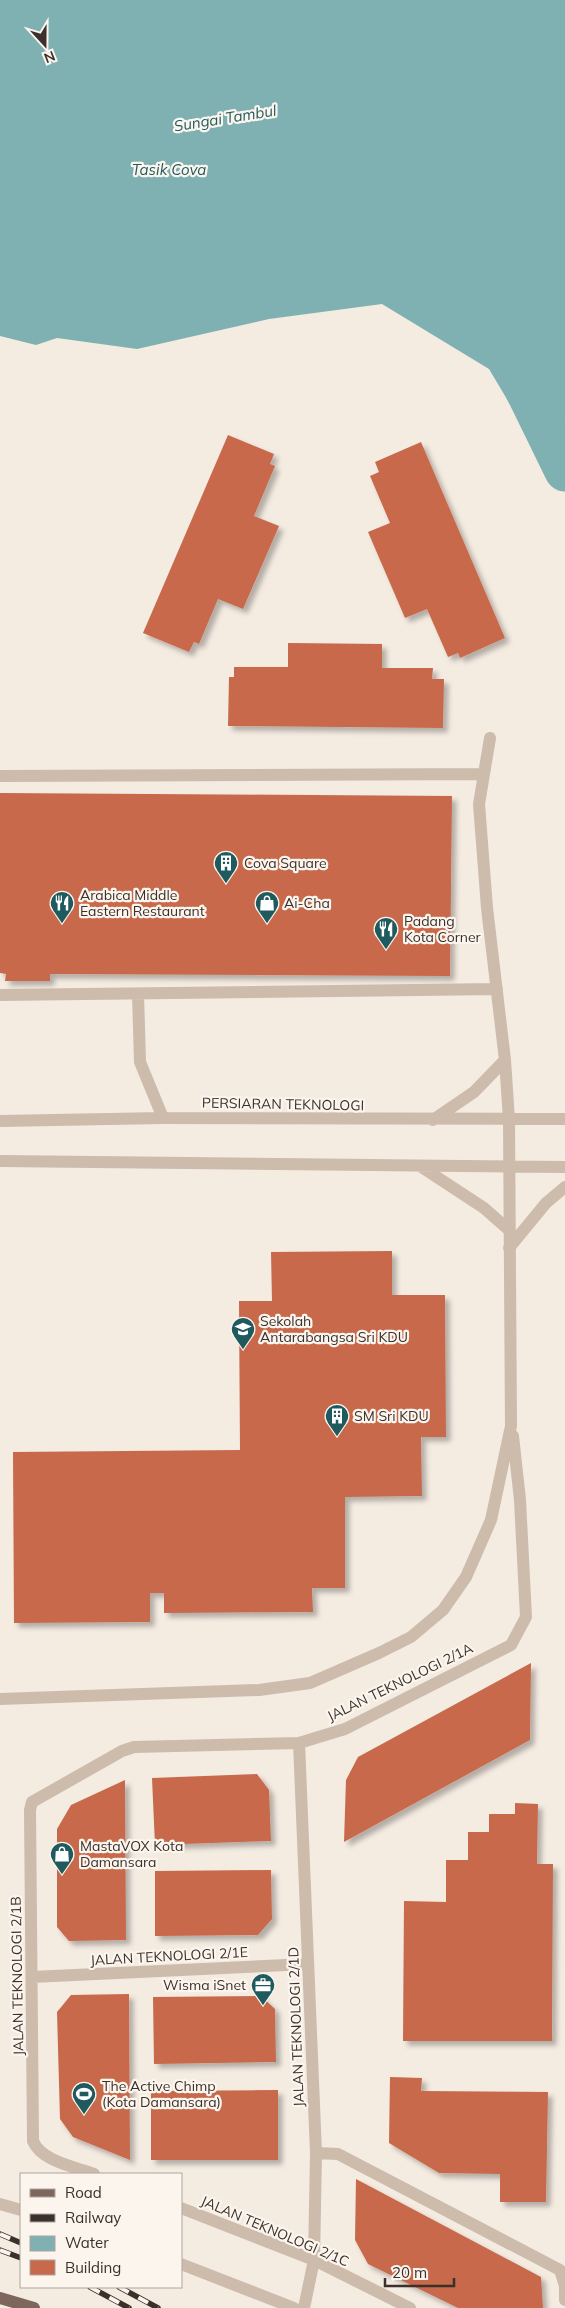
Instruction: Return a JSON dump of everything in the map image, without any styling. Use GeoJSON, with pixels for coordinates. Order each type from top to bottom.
{"type":"FeatureCollection","features":[{"type":"Feature","properties":{"kind":"main road"},"geometry":{"type":"LineString","coordinates":[[0,2298],[34,2308]]}},
{"type":"Feature","properties":{"kind":"street"},"geometry":{"type":"LineString","coordinates":[[0,1699],[259,1690],[310,1683],[379,1654],[411,1636],[443,1610],[466,1577],[491,1520],[511,1426],[509,1120],[505,1060],[487,908],[479,804],[490,738]]}},
{"type":"Feature","properties":{"kind":"street"},"geometry":{"type":"LineString","coordinates":[[0,776],[484,774]]}},
{"type":"Feature","properties":{"kind":"street"},"geometry":{"type":"LineString","coordinates":[[0,995],[497,989]]}},
{"type":"Feature","properties":{"kind":"street"},"geometry":{"type":"LineString","coordinates":[[138,994],[140,1062],[163,1118]]}},
{"type":"Feature","properties":{"kind":"street"},"geometry":{"type":"LineString","coordinates":[[433,1120],[474,1092],[505,1060]]}},
{"type":"Feature","properties":{"kind":"street","name":"PERSIARAN TEKNOLOGI"},"geometry":{"type":"LineString","coordinates":[[0,1121],[163,1118],[565,1119]]}},
{"type":"Feature","properties":{"kind":"street"},"geometry":{"type":"LineString","coordinates":[[0,1161],[565,1166]]}},
{"type":"Feature","properties":{"kind":"street"},"geometry":{"type":"LineString","coordinates":[[420,1165],[484,1208],[509,1230]]}},
{"type":"Feature","properties":{"kind":"street"},"geometry":{"type":"LineString","coordinates":[[509,1248],[546,1203],[565,1187]]}},
{"type":"Feature","properties":{"kind":"street","name":"JALAN TEKNOLOGI 2/1A"},"geometry":{"type":"LineString","coordinates":[[32,1802],[122,1750],[134,1747],[299,1743],[345,1729],[511,1645],[526,1617],[520,1500],[511,1426]]}},
{"type":"Feature","properties":{"kind":"street","name":"JALAN TEKNOLOGI 2/1D"},"geometry":{"type":"LineString","coordinates":[[299,1743],[316,2153],[314,2260],[304,2308]]}},
{"type":"Feature","properties":{"kind":"street","name":"JALAN TEKNOLOGI 2/1B"},"geometry":{"type":"LineString","coordinates":[[32,1802],[30,1810],[33,2141],[37,2150],[44,2155],[91,2173]]}},
{"type":"Feature","properties":{"kind":"street","name":"JALAN TEKNOLOGI 2/1E"},"geometry":{"type":"LineString","coordinates":[[32,1977],[308,1964]]}},
{"type":"Feature","properties":{"kind":"street"},"geometry":{"type":"LineString","coordinates":[[316,2153],[338,2154],[560,2270],[565,2286],[565,2300]]}},
{"type":"Feature","properties":{"kind":"street"},"geometry":{"type":"LineString","coordinates":[[0,2204],[20,2210]]}},
{"type":"Feature","properties":{"kind":"street","name":"JALAN TEKNOLOGI 2/1C"},"geometry":{"type":"LineString","coordinates":[[182,2208],[314,2260],[410,2308]]}},
{"type":"Feature","properties":{"kind":"street"},"geometry":{"type":"LineString","coordinates":[[182,2264],[294,2308]]}},
{"type":"Feature","properties":{"kind":"water","name":"Tasik Cova"},"geometry":{"type":"Polygon","coordinates":[[[0,0],[565,0],[565,428],[527,433],[489,369],[382,304],[269,319],[137,349],[57,338],[36,345],[0,336],[0,0]]]}},
{"type":"Feature","properties":{"kind":"building"},"geometry":{"type":"Polygon","coordinates":[[[228,435],[274,454],[270,464],[275,466],[254,516],[279,526],[243,609],[218,599],[199,644],[194,642],[189,652],[143,633],[228,435]]]}},
{"type":"Feature","properties":{"kind":"building"},"geometry":{"type":"Polygon","coordinates":[[[421,442],[505,638],[460,658],[458,653],[448,657],[427,609],[405,618],[368,532],[390,523],[370,476],[379,472],[375,462],[421,442]]]}},
{"type":"Feature","properties":{"kind":"building"},"geometry":{"type":"Polygon","coordinates":[[[288,643],[382,644],[382,668],[433,668],[432,679],[444,679],[443,728],[228,726],[229,677],[234,677],[234,667],[288,667],[288,643]]]}},
{"type":"Feature","properties":{"kind":"building","name":"Cova Square"},"geometry":{"type":"Polygon","coordinates":[[[0,793],[452,796],[450,976],[50,974],[50,981],[5,981],[6,974],[0,973],[0,793]]]}},
{"type":"Feature","properties":{"kind":"building","name":"SM Sri KDU"},"geometry":{"type":"Polygon","coordinates":[[[392,1251],[392,1295],[445,1295],[446,1437],[421,1437],[422,1496],[345,1497],[345,1588],[312,1588],[313,1612],[164,1613],[164,1593],[150,1593],[150,1622],[14,1623],[13,1452],[240,1450],[239,1301],[272,1301],[271,1252],[392,1251]]]}},
{"type":"Feature","properties":{"kind":"building"},"geometry":{"type":"Polygon","coordinates":[[[531,1663],[530,1740],[344,1842],[346,1780],[358,1757],[531,1663]]]}},
{"type":"Feature","properties":{"kind":"building"},"geometry":{"type":"Polygon","coordinates":[[[257,1774],[269,1790],[271,1841],[155,1845],[152,1778],[257,1774]]]}},
{"type":"Feature","properties":{"kind":"building"},"geometry":{"type":"Polygon","coordinates":[[[125,1780],[126,1940],[69,1941],[57,1927],[57,1829],[71,1805],[125,1780]]]}},
{"type":"Feature","properties":{"kind":"building"},"geometry":{"type":"Polygon","coordinates":[[[515,1803],[538,1804],[537,1864],[553,1864],[552,2041],[403,2041],[404,1901],[446,1902],[446,1860],[468,1860],[468,1832],[489,1832],[489,1814],[515,1814],[515,1803]]]}},
{"type":"Feature","properties":{"kind":"building"},"geometry":{"type":"Polygon","coordinates":[[[271,1870],[272,1919],[258,1935],[155,1936],[155,1871],[271,1870]]]}},
{"type":"Feature","properties":{"kind":"building"},"geometry":{"type":"Polygon","coordinates":[[[129,1994],[130,2160],[73,2137],[60,2119],[57,2012],[71,1995],[129,1994]]]}},
{"type":"Feature","properties":{"kind":"building"},"geometry":{"type":"Polygon","coordinates":[[[261,1996],[275,2009],[276,2062],[154,2064],[153,1997],[261,1996]]]}},
{"type":"Feature","properties":{"kind":"building"},"geometry":{"type":"Polygon","coordinates":[[[390,2077],[422,2078],[421,2091],[548,2092],[546,2202],[500,2202],[500,2174],[439,2173],[389,2143],[390,2077]]]}},
{"type":"Feature","properties":{"kind":"building"},"geometry":{"type":"Polygon","coordinates":[[[278,2090],[278,2160],[151,2160],[151,2091],[278,2090]]]}},
{"type":"Feature","properties":{"kind":"building"},"geometry":{"type":"Polygon","coordinates":[[[356,2179],[541,2277],[543,2308],[458,2308],[368,2264],[355,2240],[356,2179]]]}},
{"type":"Feature","properties":{"kind":"waterway","name":"Sungai Tambul"},"geometry":{"type":"LineString","coordinates":[[521,381],[565,471]]}},
{"type":"Feature","properties":{"kind":"railway"},"geometry":{"type":"LineString","coordinates":[[0,2234],[20,2243]]}},
{"type":"Feature","properties":{"kind":"railway"},"geometry":{"type":"LineString","coordinates":[[0,2250],[20,2258]]}},
{"type":"Feature","properties":{"kind":"railway"},"geometry":{"type":"LineString","coordinates":[[92,2288],[129,2308]]}},
{"type":"Feature","properties":{"kind":"railway"},"geometry":{"type":"LineString","coordinates":[[121,2288],[158,2308]]}},
{"type":"Feature","properties":{"kind":"place","name":"Cova Square"},"geometry":{"type":"Point","coordinates":[226,884]}},
{"type":"Feature","properties":{"kind":"place","name":"Arabica Middle Eastern Restaurant"},"geometry":{"type":"Point","coordinates":[62,924]}},
{"type":"Feature","properties":{"kind":"place","name":"Ai-Cha"},"geometry":{"type":"Point","coordinates":[267,924]}},
{"type":"Feature","properties":{"kind":"place","name":"Padang Kota Corner"},"geometry":{"type":"Point","coordinates":[386,950]}},
{"type":"Feature","properties":{"kind":"place","name":"Sekolah Antarabangsa Sri KDU"},"geometry":{"type":"Point","coordinates":[243,1350]}},
{"type":"Feature","properties":{"kind":"place","name":"SM Sri KDU"},"geometry":{"type":"Point","coordinates":[337,1437]}},
{"type":"Feature","properties":{"kind":"place","name":"MastaVOX Kota Damansara"},"geometry":{"type":"Point","coordinates":[62,1875]}},
{"type":"Feature","properties":{"kind":"place","name":"Wisma iSnet"},"geometry":{"type":"Point","coordinates":[263,2006]}},
{"type":"Feature","properties":{"kind":"place","name":"The Active Chimp (Kota Damansara)"},"geometry":{"type":"Point","coordinates":[84,2115]}}]}
